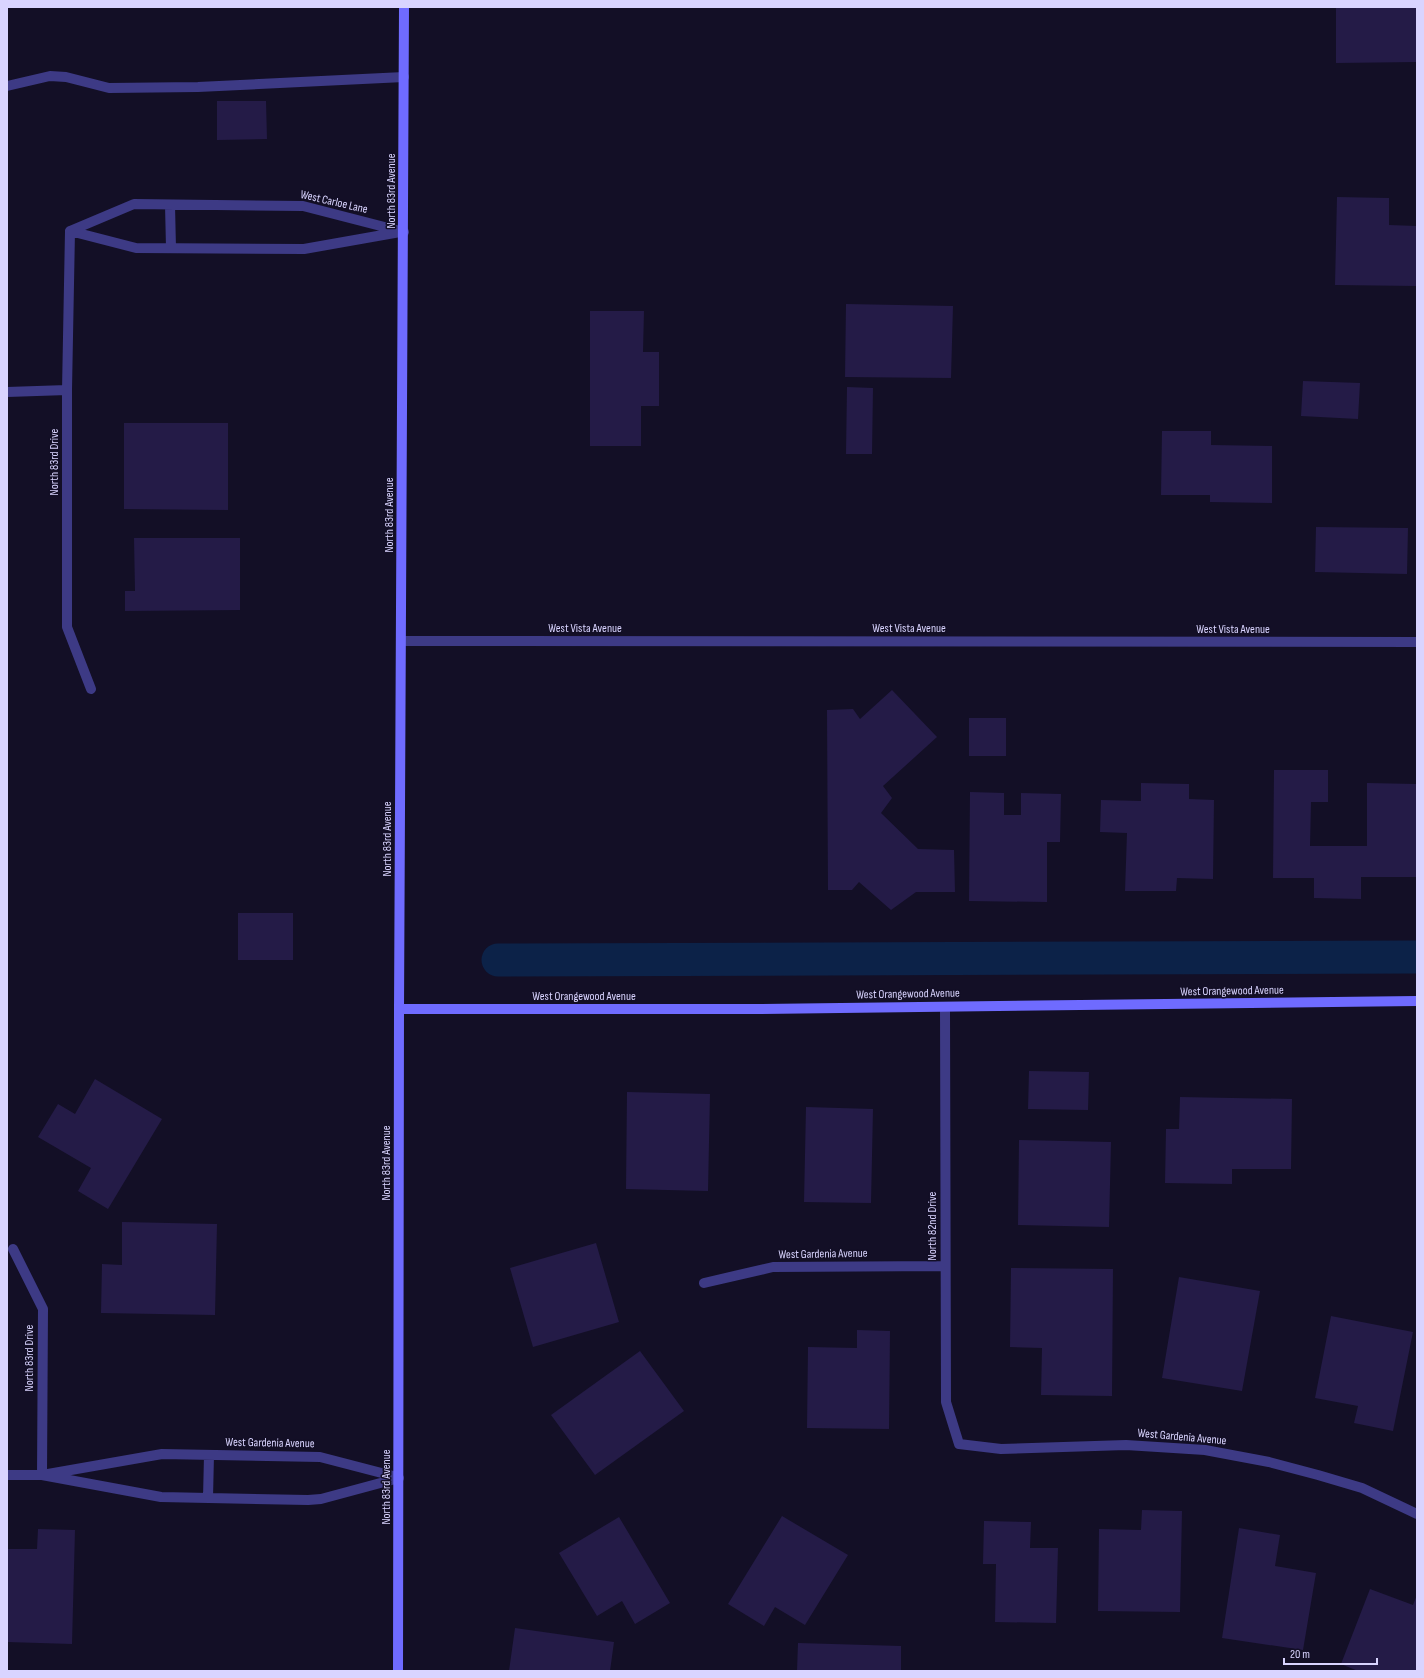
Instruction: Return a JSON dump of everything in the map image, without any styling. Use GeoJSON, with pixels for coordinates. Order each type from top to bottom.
{"type":"FeatureCollection","features":[{"type":"Feature","properties":{"kind":"main road","name":"North 83rd Avenue"},"geometry":{"type":"LineString","coordinates":[[398,1671],[399,1010],[404,7]]}},
{"type":"Feature","properties":{"kind":"main road","name":"West Orangewood Avenue"},"geometry":{"type":"LineString","coordinates":[[399,1010],[945,1007],[1417,1002]]}},
{"type":"Feature","properties":{"kind":"street"},"geometry":{"type":"LineString","coordinates":[[7,86],[50,76],[66,77],[108,88],[198,87],[404,77]]}},
{"type":"Feature","properties":{"kind":"street","name":"West Carloe Lane"},"geometry":{"type":"LineString","coordinates":[[70,231],[134,204],[303,206],[404,232]]}},
{"type":"Feature","properties":{"kind":"street"},"geometry":{"type":"LineString","coordinates":[[170,205],[170,248]]}},
{"type":"Feature","properties":{"kind":"street"},"geometry":{"type":"LineString","coordinates":[[70,231],[136,248],[304,250],[404,232]]}},
{"type":"Feature","properties":{"kind":"street","name":"North 83rd Drive"},"geometry":{"type":"LineString","coordinates":[[70,231],[67,390],[67,627],[91,689]]}},
{"type":"Feature","properties":{"kind":"street"},"geometry":{"type":"LineString","coordinates":[[7,392],[67,390]]}},
{"type":"Feature","properties":{"kind":"street","name":"West Vista Avenue"},"geometry":{"type":"LineString","coordinates":[[402,641],[1417,642]]}},
{"type":"Feature","properties":{"kind":"street","name":"North 82nd Drive"},"geometry":{"type":"LineString","coordinates":[[945,1007],[946,1402],[959,1444]]}},
{"type":"Feature","properties":{"kind":"street","name":"North 83rd Drive"},"geometry":{"type":"LineString","coordinates":[[13,1249],[43,1309],[42,1475]]}},
{"type":"Feature","properties":{"kind":"street","name":"West Gardenia Avenue"},"geometry":{"type":"LineString","coordinates":[[704,1283],[773,1267],[945,1266]]}},
{"type":"Feature","properties":{"kind":"street","name":"West Gardenia Avenue"},"geometry":{"type":"LineString","coordinates":[[959,1444],[1000,1449],[1126,1445],[1205,1450],[1269,1462],[1362,1488],[1417,1514]]}},
{"type":"Feature","properties":{"kind":"street","name":"West Gardenia Avenue"},"geometry":{"type":"LineString","coordinates":[[7,1475],[42,1475],[162,1454],[320,1457],[399,1478]]}},
{"type":"Feature","properties":{"kind":"street"},"geometry":{"type":"LineString","coordinates":[[208,1498],[209,1455]]}},
{"type":"Feature","properties":{"kind":"street","name":"West Gardenia Avenue"},"geometry":{"type":"LineString","coordinates":[[42,1475],[161,1498],[322,1499],[399,1478]]}},
{"type":"Feature","properties":{"kind":"building"},"geometry":{"type":"Polygon","coordinates":[[[1336,7],[1417,7],[1417,62],[1336,63],[1336,7]]]}},
{"type":"Feature","properties":{"kind":"building"},"geometry":{"type":"Polygon","coordinates":[[[217,101],[266,101],[267,139],[217,140],[217,101]]]}},
{"type":"Feature","properties":{"kind":"building"},"geometry":{"type":"Polygon","coordinates":[[[1337,197],[1389,198],[1389,225],[1417,226],[1417,286],[1335,285],[1337,197]]]}},
{"type":"Feature","properties":{"kind":"building"},"geometry":{"type":"Polygon","coordinates":[[[846,304],[953,306],[951,378],[845,377],[846,304]]]}},
{"type":"Feature","properties":{"kind":"building"},"geometry":{"type":"Polygon","coordinates":[[[590,311],[644,311],[643,352],[659,352],[659,406],[641,406],[641,446],[590,446],[590,311]]]}},
{"type":"Feature","properties":{"kind":"building"},"geometry":{"type":"Polygon","coordinates":[[[1303,381],[1360,383],[1358,419],[1301,416],[1303,381]]]}},
{"type":"Feature","properties":{"kind":"building"},"geometry":{"type":"Polygon","coordinates":[[[847,387],[873,388],[872,454],[846,454],[847,387]]]}},
{"type":"Feature","properties":{"kind":"building"},"geometry":{"type":"Polygon","coordinates":[[[124,423],[228,423],[228,510],[124,509],[124,423]]]}},
{"type":"Feature","properties":{"kind":"building"},"geometry":{"type":"Polygon","coordinates":[[[1162,431],[1211,431],[1211,445],[1272,446],[1272,503],[1210,502],[1210,495],[1161,495],[1162,431]]]}},
{"type":"Feature","properties":{"kind":"building"},"geometry":{"type":"Polygon","coordinates":[[[1316,527],[1408,528],[1407,574],[1315,572],[1316,527]]]}},
{"type":"Feature","properties":{"kind":"building"},"geometry":{"type":"Polygon","coordinates":[[[134,538],[240,538],[240,610],[125,611],[125,591],[135,591],[134,538]]]}},
{"type":"Feature","properties":{"kind":"building"},"geometry":{"type":"Polygon","coordinates":[[[892,690],[937,737],[883,786],[892,798],[881,813],[918,849],[954,850],[955,892],[916,892],[891,910],[859,882],[852,890],[828,890],[827,710],[853,709],[860,719],[892,690]]]}},
{"type":"Feature","properties":{"kind":"building"},"geometry":{"type":"Polygon","coordinates":[[[969,718],[1006,718],[1006,756],[969,756],[969,718]]]}},
{"type":"Feature","properties":{"kind":"building"},"geometry":{"type":"Polygon","coordinates":[[[1274,770],[1328,770],[1328,802],[1311,802],[1310,846],[1367,846],[1367,783],[1416,784],[1417,877],[1361,877],[1361,899],[1314,898],[1314,878],[1273,878],[1274,770]]]}},
{"type":"Feature","properties":{"kind":"building"},"geometry":{"type":"Polygon","coordinates":[[[1141,783],[1189,784],[1189,799],[1214,800],[1213,879],[1177,878],[1176,891],[1125,891],[1127,833],[1100,832],[1101,800],[1141,801],[1141,783]]]}},
{"type":"Feature","properties":{"kind":"building"},"geometry":{"type":"Polygon","coordinates":[[[970,792],[1004,793],[1004,815],[1021,815],[1021,793],[1061,794],[1060,842],[1047,842],[1047,902],[969,901],[970,792]]]}},
{"type":"Feature","properties":{"kind":"building"},"geometry":{"type":"Polygon","coordinates":[[[238,913],[293,913],[293,960],[238,960],[238,913]]]}},
{"type":"Feature","properties":{"kind":"building"},"geometry":{"type":"Polygon","coordinates":[[[1029,1071],[1089,1072],[1088,1110],[1028,1109],[1029,1071]]]}},
{"type":"Feature","properties":{"kind":"building"},"geometry":{"type":"Polygon","coordinates":[[[95,1079],[162,1119],[108,1209],[78,1191],[91,1168],[38,1137],[58,1104],[75,1114],[95,1079]]]}},
{"type":"Feature","properties":{"kind":"building"},"geometry":{"type":"Polygon","coordinates":[[[627,1092],[710,1094],[708,1191],[626,1189],[627,1092]]]}},
{"type":"Feature","properties":{"kind":"building"},"geometry":{"type":"Polygon","coordinates":[[[1180,1097],[1292,1099],[1291,1169],[1232,1169],[1232,1184],[1165,1183],[1166,1129],[1179,1129],[1180,1097]]]}},
{"type":"Feature","properties":{"kind":"building"},"geometry":{"type":"Polygon","coordinates":[[[806,1107],[873,1109],[871,1203],[804,1202],[806,1107]]]}},
{"type":"Feature","properties":{"kind":"building"},"geometry":{"type":"Polygon","coordinates":[[[1019,1140],[1111,1142],[1109,1227],[1018,1225],[1019,1140]]]}},
{"type":"Feature","properties":{"kind":"building"},"geometry":{"type":"Polygon","coordinates":[[[122,1222],[217,1224],[215,1315],[101,1313],[102,1264],[122,1265],[122,1222]]]}},
{"type":"Feature","properties":{"kind":"building"},"geometry":{"type":"Polygon","coordinates":[[[596,1243],[619,1322],[533,1347],[510,1268],[596,1243]]]}},
{"type":"Feature","properties":{"kind":"building"},"geometry":{"type":"Polygon","coordinates":[[[1011,1268],[1113,1269],[1112,1396],[1041,1395],[1042,1348],[1010,1347],[1011,1268]]]}},
{"type":"Feature","properties":{"kind":"building"},"geometry":{"type":"Polygon","coordinates":[[[1179,1277],[1260,1291],[1242,1391],[1162,1378],[1179,1277]]]}},
{"type":"Feature","properties":{"kind":"building"},"geometry":{"type":"Polygon","coordinates":[[[1331,1316],[1413,1332],[1393,1431],[1354,1423],[1358,1406],[1315,1398],[1331,1316]]]}},
{"type":"Feature","properties":{"kind":"building"},"geometry":{"type":"Polygon","coordinates":[[[857,1330],[890,1331],[889,1429],[807,1428],[808,1347],[857,1348],[857,1330]]]}},
{"type":"Feature","properties":{"kind":"building"},"geometry":{"type":"Polygon","coordinates":[[[640,1351],[684,1411],[595,1475],[551,1415],[640,1351]]]}},
{"type":"Feature","properties":{"kind":"building"},"geometry":{"type":"Polygon","coordinates":[[[1142,1510],[1182,1511],[1180,1612],[1098,1611],[1099,1529],[1141,1530],[1142,1510]]]}},
{"type":"Feature","properties":{"kind":"building"},"geometry":{"type":"Polygon","coordinates":[[[782,1516],[848,1555],[805,1625],[775,1607],[764,1626],[728,1604],[782,1516]]]}},
{"type":"Feature","properties":{"kind":"building"},"geometry":{"type":"Polygon","coordinates":[[[619,1517],[670,1603],[635,1624],[622,1601],[597,1616],[559,1553],[619,1517]]]}},
{"type":"Feature","properties":{"kind":"building"},"geometry":{"type":"Polygon","coordinates":[[[984,1521],[1031,1522],[1030,1548],[1058,1548],[1056,1623],[995,1622],[996,1564],[983,1564],[984,1521]]]}},
{"type":"Feature","properties":{"kind":"building"},"geometry":{"type":"Polygon","coordinates":[[[1239,1528],[1280,1535],[1275,1566],[1316,1573],[1303,1650],[1222,1638],[1239,1528]]]}},
{"type":"Feature","properties":{"kind":"building"},"geometry":{"type":"Polygon","coordinates":[[[38,1529],[75,1530],[72,1644],[7,1642],[7,1549],[37,1549],[38,1529]]]}},
{"type":"Feature","properties":{"kind":"building"},"geometry":{"type":"Polygon","coordinates":[[[1370,1589],[1413,1605],[1417,1595],[1417,1671],[1358,1671],[1341,1664],[1370,1589]]]}},
{"type":"Feature","properties":{"kind":"building"},"geometry":{"type":"Polygon","coordinates":[[[515,1628],[614,1642],[610,1671],[509,1671],[515,1628]]]}},
{"type":"Feature","properties":{"kind":"building"},"geometry":{"type":"Polygon","coordinates":[[[798,1643],[901,1646],[901,1671],[797,1671],[798,1643]]]}},
{"type":"Feature","properties":{"kind":"waterway"},"geometry":{"type":"LineString","coordinates":[[498,960],[1417,957]]}}]}
